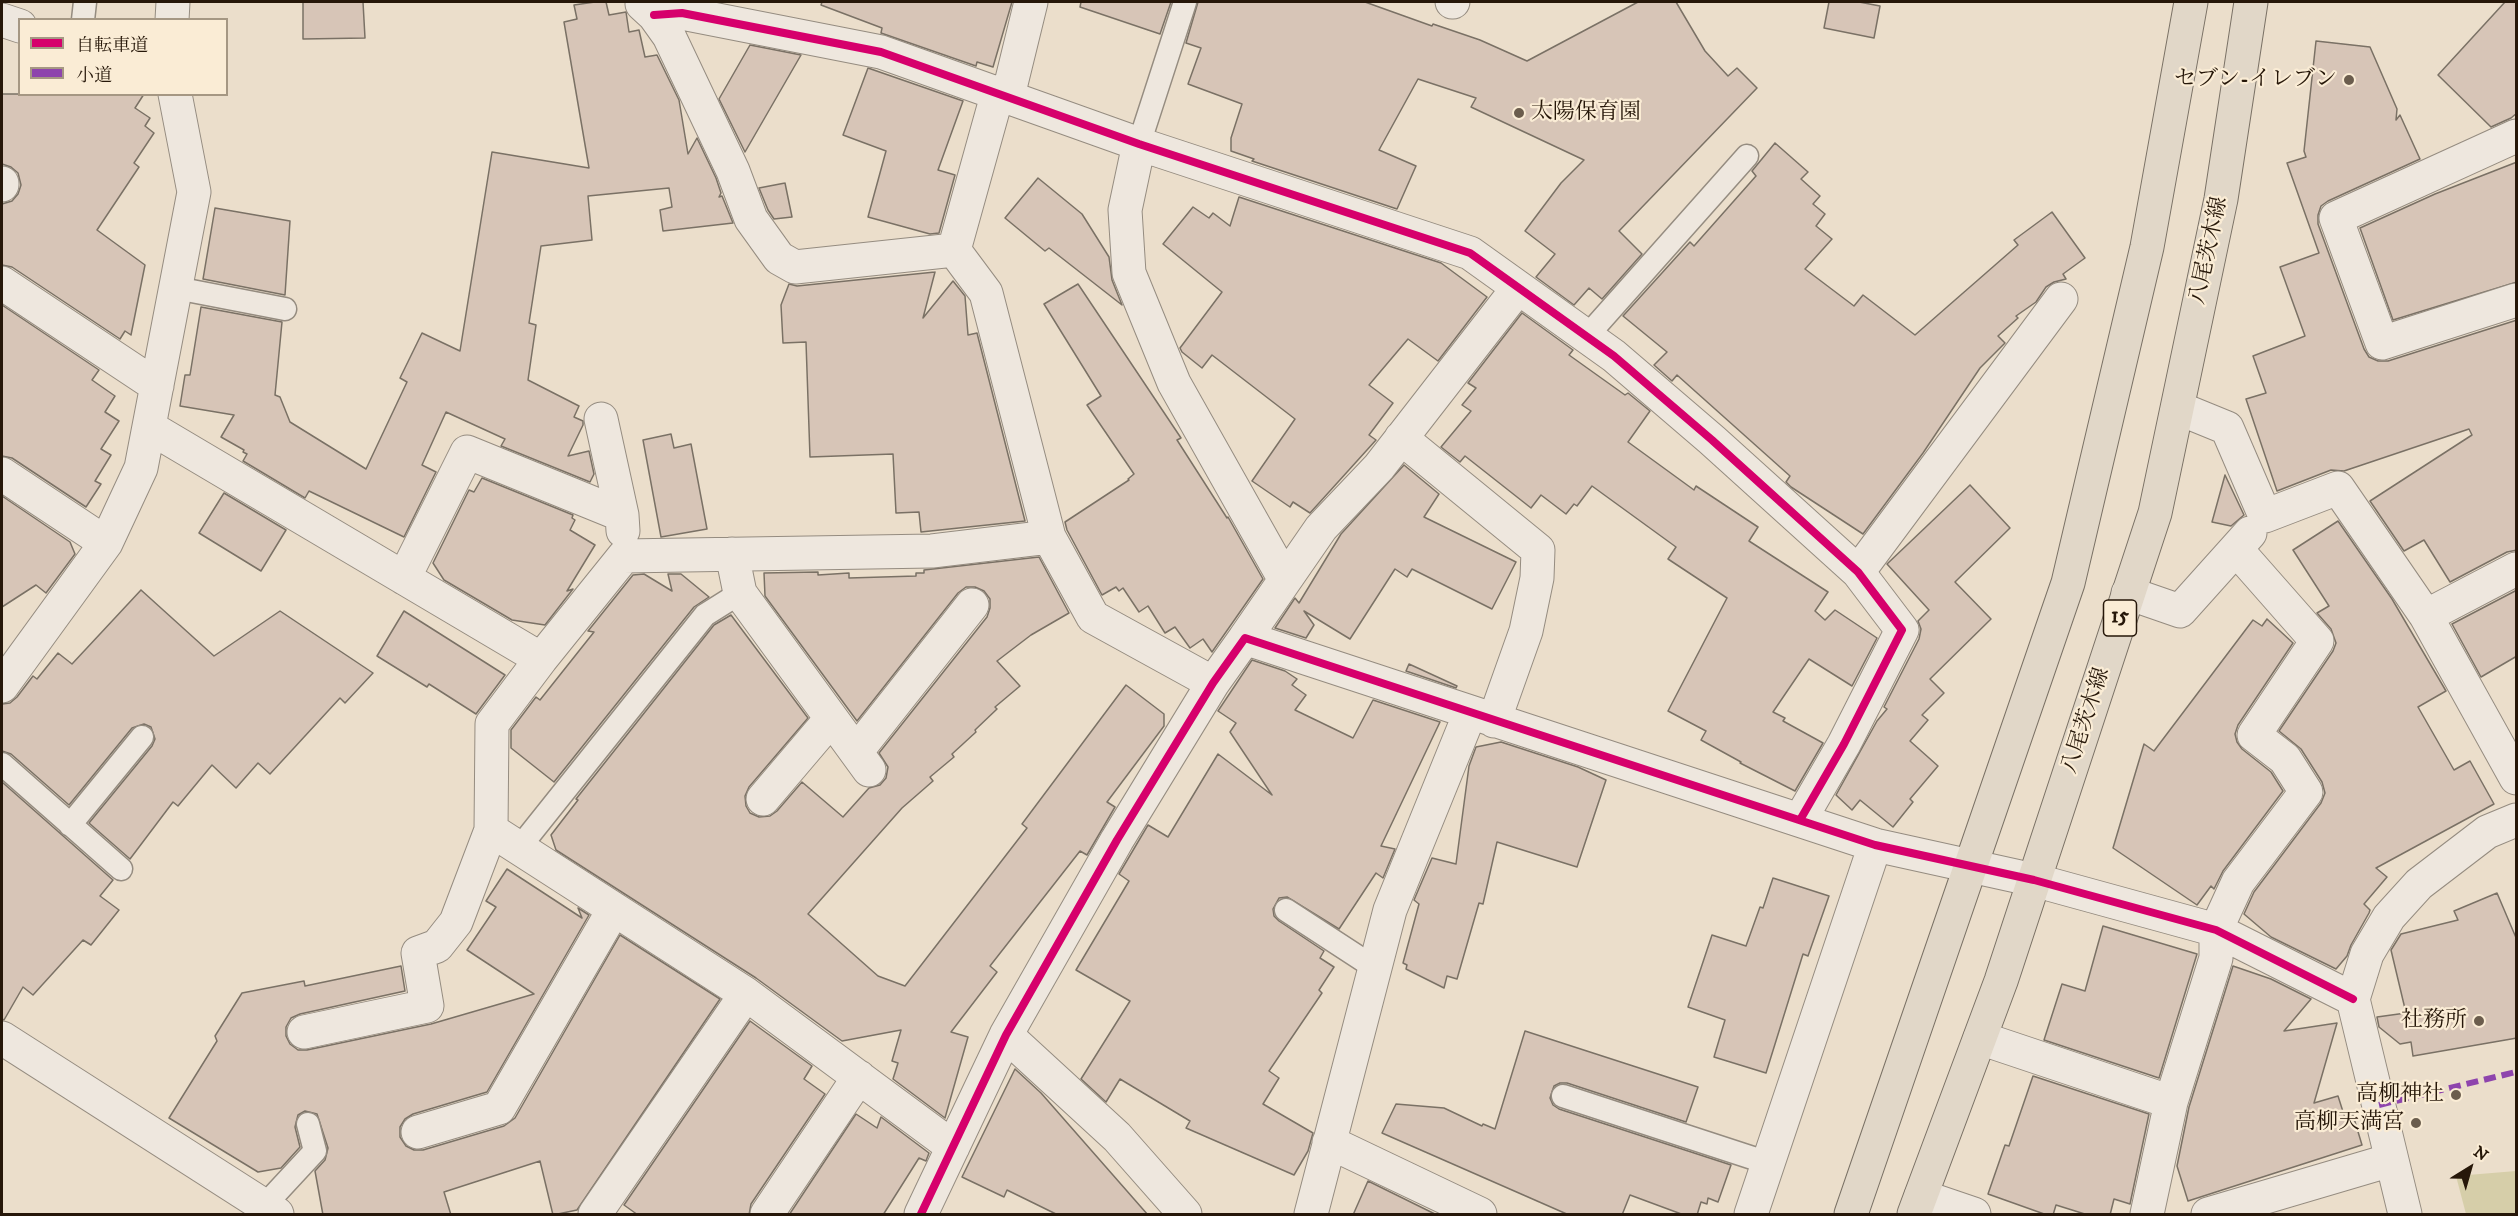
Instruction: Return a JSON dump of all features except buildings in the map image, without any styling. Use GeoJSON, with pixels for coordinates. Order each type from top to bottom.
{"type":"FeatureCollection","features":[{"type":"Feature","properties":{"kind":"main road"},"geometry":{"type":"LineString","coordinates":[[1851,1215],[2068,583],[2148,247],[2191,2]]}},
{"type":"Feature","properties":{"kind":"main road","name":"八尾茨木線"},"geometry":{"type":"LineString","coordinates":[[1918,1205],[1980,1038],[2155,513],[2221,199],[2251,2]]}},
{"type":"Feature","properties":{"kind":"street"},"geometry":{"type":"LineString","coordinates":[[172,18],[173,2]]}},
{"type":"Feature","properties":{"kind":"street"},"geometry":{"type":"LineString","coordinates":[[954,250],[1031,2]]}},
{"type":"Feature","properties":{"kind":"street"},"geometry":{"type":"LineString","coordinates":[[646,8],[881,52],[1139,144],[1470,254],[1587,336],[1614,356],[1712,440],[1858,572],[1902,630],[1844,744],[1800,820]]}},
{"type":"Feature","properties":{"kind":"street"},"geometry":{"type":"LineString","coordinates":[[646,8],[669,36],[684,64],[733,171],[751,219],[779,258],[795,267],[954,250]]}},
{"type":"Feature","properties":{"kind":"street"},"geometry":{"type":"LineString","coordinates":[[2,20],[18,25]]}},
{"type":"Feature","properties":{"kind":"street"},"geometry":{"type":"LineString","coordinates":[[2,686],[106,543],[141,468],[194,192],[175,96]]}},
{"type":"Feature","properties":{"kind":"street"},"geometry":{"type":"LineString","coordinates":[[2516,137],[2336,218],[2382,344],[2517,300]]}},
{"type":"Feature","properties":{"kind":"street"},"geometry":{"type":"LineString","coordinates":[[1139,144],[1125,210],[1129,273],[1174,383],[1285,580]]}},
{"type":"Feature","properties":{"kind":"street"},"geometry":{"type":"LineString","coordinates":[[954,250],[986,293],[1049,537],[1093,617],[1214,683]]}},
{"type":"Feature","properties":{"kind":"street"},"geometry":{"type":"LineString","coordinates":[[2,283],[157,386]]}},
{"type":"Feature","properties":{"kind":"street"},"geometry":{"type":"LineString","coordinates":[[921,1215],[1006,1035],[1117,840],[1214,683],[1321,528],[1379,467],[1518,288]]}},
{"type":"Feature","properties":{"kind":"street"},"geometry":{"type":"LineString","coordinates":[[1858,572],[2061,299]]}},
{"type":"Feature","properties":{"kind":"street"},"geometry":{"type":"LineString","coordinates":[[2178,408],[2227,428],[2265,516]]}},
{"type":"Feature","properties":{"kind":"street"},"geometry":{"type":"LineString","coordinates":[[304,1032],[427,1006],[418,953],[437,946],[456,922],[491,830],[492,724],[540,659],[624,556],[622,515],[601,419]]}},
{"type":"Feature","properties":{"kind":"street"},"geometry":{"type":"LineString","coordinates":[[149,427],[540,659]]}},
{"type":"Feature","properties":{"kind":"street"},"geometry":{"type":"LineString","coordinates":[[1311,1215],[1390,910],[1482,717],[1526,631],[1537,578],[1538,550],[1401,438]]}},
{"type":"Feature","properties":{"kind":"street"},"geometry":{"type":"LineString","coordinates":[[404,578],[467,452],[622,515]]}},
{"type":"Feature","properties":{"kind":"street"},"geometry":{"type":"LineString","coordinates":[[2,474],[106,543]]}},
{"type":"Feature","properties":{"kind":"street"},"geometry":{"type":"LineString","coordinates":[[2128,593],[2180,611],[2265,516],[2338,488],[2426,616],[2517,778]]}},
{"type":"Feature","properties":{"kind":"street"},"geometry":{"type":"LineString","coordinates":[[624,556],[932,551],[1049,537]]}},
{"type":"Feature","properties":{"kind":"street"},"geometry":{"type":"LineString","coordinates":[[2147,1215],[2171,1102],[2216,958],[2216,930],[2238,882],[2306,792],[2285,759],[2254,735],[2317,641],[2236,549]]}},
{"type":"Feature","properties":{"kind":"street"},"geometry":{"type":"LineString","coordinates":[[732,554],[740,593],[862,761],[972,605]]}},
{"type":"Feature","properties":{"kind":"street"},"geometry":{"type":"LineString","coordinates":[[2426,616],[2517,569]]}},
{"type":"Feature","properties":{"kind":"street"},"geometry":{"type":"LineString","coordinates":[[1245,638],[1875,845],[2034,880],[2216,930],[2353,999]]}},
{"type":"Feature","properties":{"kind":"street"},"geometry":{"type":"LineString","coordinates":[[764,799],[831,719]]}},
{"type":"Feature","properties":{"kind":"street"},"geometry":{"type":"LineString","coordinates":[[2405,1215],[2353,999],[2367,954],[2397,909],[2419,884],[2487,832],[2517,820]]}},
{"type":"Feature","properties":{"kind":"street"},"geometry":{"type":"LineString","coordinates":[[491,830],[746,994],[953,1147]]}},
{"type":"Feature","properties":{"kind":"street"},"geometry":{"type":"LineString","coordinates":[[1751,1215],[1875,845]]}},
{"type":"Feature","properties":{"kind":"street"},"geometry":{"type":"LineString","coordinates":[[418,1132],[499,1108],[614,909]]}},
{"type":"Feature","properties":{"kind":"street"},"geometry":{"type":"LineString","coordinates":[[595,1215],[746,994]]}},
{"type":"Feature","properties":{"kind":"street"},"geometry":{"type":"LineString","coordinates":[[1006,1035],[1117,1137],[1185,1215]]}},
{"type":"Feature","properties":{"kind":"street"},"geometry":{"type":"LineString","coordinates":[[2,1038],[270,1210]]}},
{"type":"Feature","properties":{"kind":"street"},"geometry":{"type":"LineString","coordinates":[[1980,1038],[2171,1102]]}},
{"type":"Feature","properties":{"kind":"street"},"geometry":{"type":"LineString","coordinates":[[767,1215],[859,1077]]}},
{"type":"Feature","properties":{"kind":"street"},"geometry":{"type":"LineString","coordinates":[[1329,1142],[1476,1214]]}},
{"type":"Feature","properties":{"kind":"street"},"geometry":{"type":"LineString","coordinates":[[2208,1215],[2391,1160]]}},
{"type":"Feature","properties":{"kind":"street"},"geometry":{"type":"LineString","coordinates":[[1918,1205],[1974,1215]]}},
{"type":"Feature","properties":{"kind":"lane"},"geometry":{"type":"LineString","coordinates":[[83,18],[85,2]]}},
{"type":"Feature","properties":{"kind":"lane"},"geometry":{"type":"LineString","coordinates":[[1139,144],[1185,2]]}},
{"type":"Feature","properties":{"kind":"lane"},"geometry":{"type":"LineString","coordinates":[[1587,336],[1747,156]]}},
{"type":"Feature","properties":{"kind":"lane"},"geometry":{"type":"LineString","coordinates":[[176,288],[285,309]]}},
{"type":"Feature","properties":{"kind":"lane"},"geometry":{"type":"LineString","coordinates":[[519,848],[705,615],[740,593]]}},
{"type":"Feature","properties":{"kind":"lane"},"geometry":{"type":"LineString","coordinates":[[70,825],[142,737]]}},
{"type":"Feature","properties":{"kind":"lane"},"geometry":{"type":"LineString","coordinates":[[2,764],[121,869]]}},
{"type":"Feature","properties":{"kind":"lane"},"geometry":{"type":"LineString","coordinates":[[1286,910],[1375,968]]}},
{"type":"Feature","properties":{"kind":"lane"},"geometry":{"type":"LineString","coordinates":[[1563,1096],[1768,1163]]}},
{"type":"Feature","properties":{"kind":"lane"},"geometry":{"type":"LineString","coordinates":[[270,1210],[315,1150],[308,1124]]}},
{"type":"Feature","properties":{"kind":"shaded area"},"geometry":{"type":"Polygon","coordinates":[[[2516,1171],[2516,1214],[2466,1214],[2456,1176],[2516,1171]]]}},
{"type":"Feature","properties":{"kind":"marked path"},"geometry":{"type":"LineString","coordinates":[[2379,1105],[2516,1072]]}},
{"type":"Feature","properties":{"kind":"cycle path"},"geometry":{"type":"LineString","coordinates":[[654,15],[682,13],[881,52],[1139,144],[1470,253],[1614,356],[1712,440],[1858,572],[1902,630],[1844,744],[1800,820]]}},
{"type":"Feature","properties":{"kind":"cycle path"},"geometry":{"type":"LineString","coordinates":[[921,1214],[1006,1035],[1117,840],[1213,683],[1245,638],[1875,845],[2034,880],[2216,930],[2353,999]]}},
{"type":"Feature","properties":{"kind":"place","name":"セブン-イレブン"},"geometry":{"type":"Point","coordinates":[2349,80]}},
{"type":"Feature","properties":{"kind":"place","name":"太陽保育園"},"geometry":{"type":"Point","coordinates":[1519,113]}},
{"type":"Feature","properties":{"kind":"place","name":"社務所"},"geometry":{"type":"Point","coordinates":[2479,1021]}},
{"type":"Feature","properties":{"kind":"place","name":"高柳神社"},"geometry":{"type":"Point","coordinates":[2456,1095]}},
{"type":"Feature","properties":{"kind":"place","name":"高柳天満宮"},"geometry":{"type":"Point","coordinates":[2416,1123]}}]}
